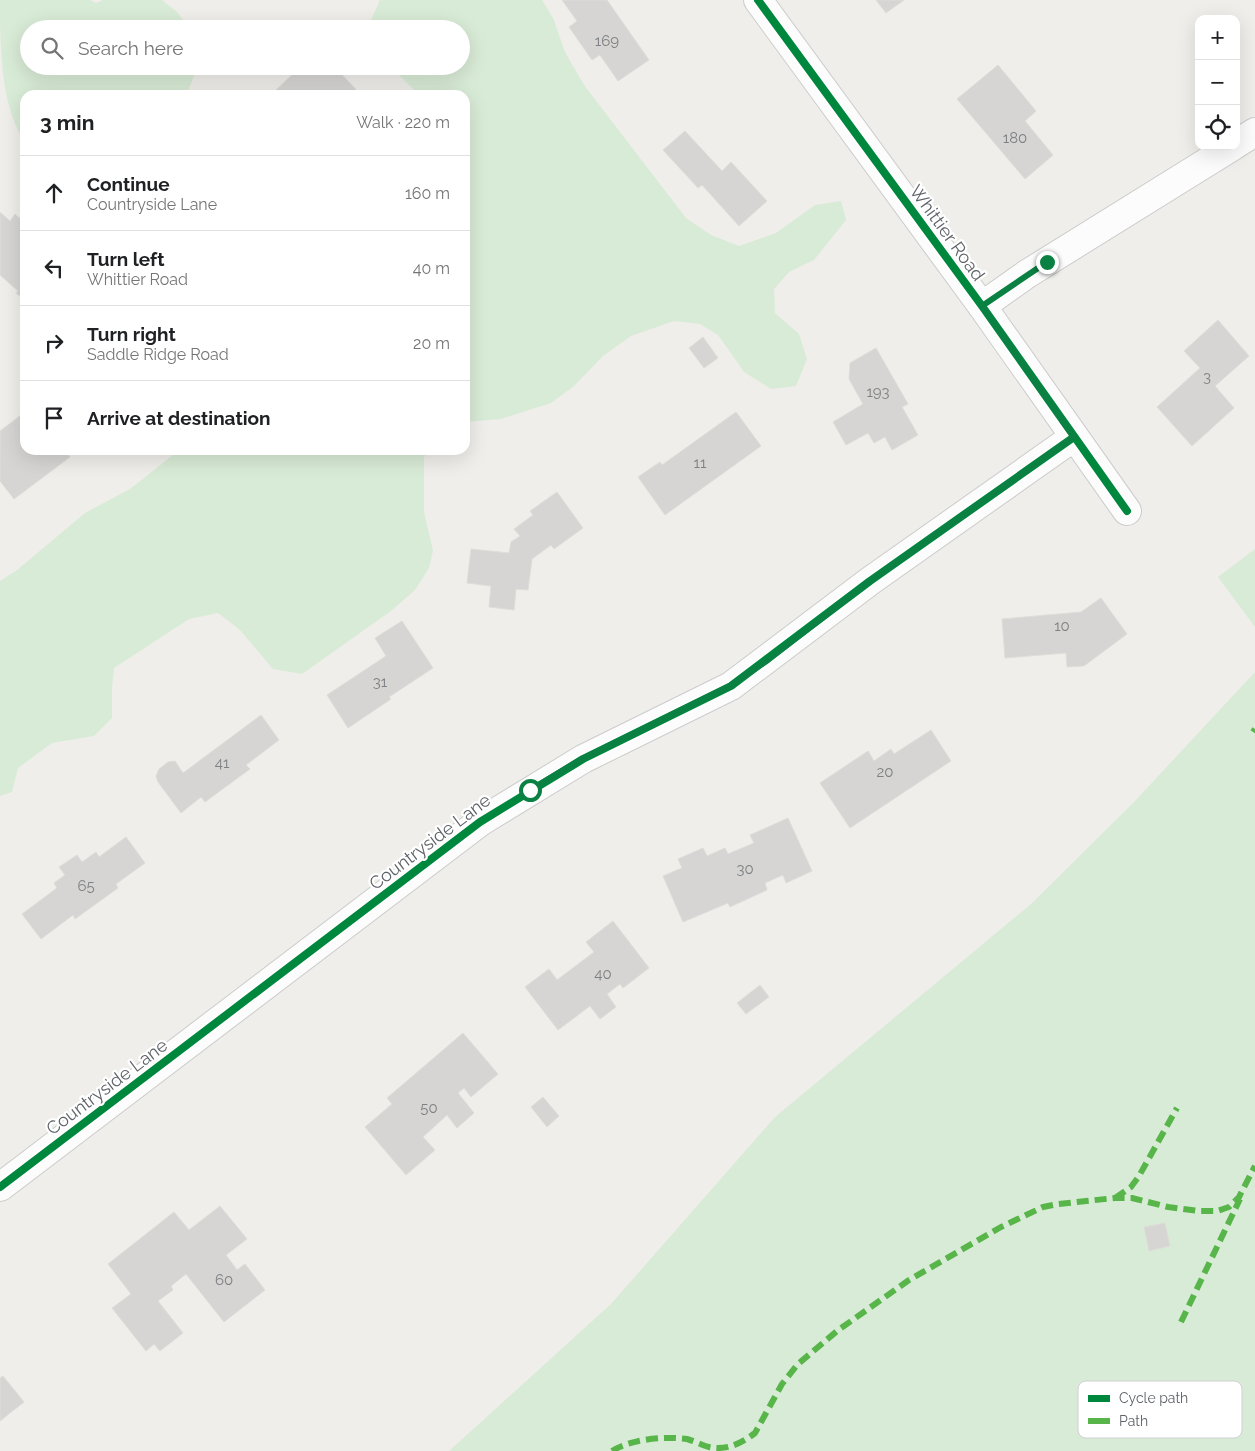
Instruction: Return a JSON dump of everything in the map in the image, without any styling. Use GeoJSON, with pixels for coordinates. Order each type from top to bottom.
{"type":"FeatureCollection","features":[{"type":"Feature","properties":{"kind":"street","name":"Whittier Road"},"geometry":{"type":"LineString","coordinates":[[758,0],[982,306],[1127,511]]}},
{"type":"Feature","properties":{"kind":"street"},"geometry":{"type":"LineString","coordinates":[[1240,141],[1255,132]]}},
{"type":"Feature","properties":{"kind":"street"},"geometry":{"type":"LineString","coordinates":[[982,306],[1027,274],[1227,150]]}},
{"type":"Feature","properties":{"kind":"street","name":"Countryside Lane"},"geometry":{"type":"LineString","coordinates":[[0,1187],[488,817],[576,762],[730,686],[768,660],[870,581],[1074,437]]}},
{"type":"Feature","properties":{"kind":"green space"},"geometry":{"type":"Polygon","coordinates":[[[0,0],[90,0],[96,3],[103,0],[162,0],[177,12],[183,20],[20,20],[20,75],[194,75],[188,90],[20,90],[20,132],[6,93],[0,35],[0,0]]]}},
{"type":"Feature","properties":{"kind":"green space"},"geometry":{"type":"Polygon","coordinates":[[[380,0],[542,0],[553,18],[565,52],[584,85],[686,218],[711,235],[739,246],[776,233],[815,205],[841,201],[846,220],[814,260],[789,272],[774,289],[775,313],[799,334],[807,359],[796,386],[771,389],[744,372],[718,335],[700,324],[674,321],[631,336],[603,356],[574,386],[551,403],[501,419],[470,422],[470,90],[414,90],[399,75],[470,75],[470,20],[371,20],[380,0]]]}},
{"type":"Feature","properties":{"kind":"green space"},"geometry":{"type":"Polygon","coordinates":[[[173,455],[425,455],[424,512],[433,551],[429,568],[415,590],[391,611],[302,674],[273,669],[240,630],[218,613],[189,619],[114,668],[112,718],[94,736],[52,743],[18,768],[12,792],[0,796],[0,581],[17,570],[85,513],[130,489],[173,455]]]}},
{"type":"Feature","properties":{"kind":"green space"},"geometry":{"type":"Polygon","coordinates":[[[1255,549],[1255,627],[1218,577],[1255,549]]]}},
{"type":"Feature","properties":{"kind":"green space"},"geometry":{"type":"Polygon","coordinates":[[[1255,672],[1255,1451],[449,1451],[611,1304],[775,1117],[1031,904],[1134,802],[1255,672]]]}},
{"type":"Feature","properties":{"kind":"building"},"geometry":{"type":"Polygon","coordinates":[[[562,0],[607,0],[649,60],[618,81],[600,55],[592,60],[569,27],[577,21],[562,0]]]}},
{"type":"Feature","properties":{"kind":"building"},"geometry":{"type":"Polygon","coordinates":[[[876,0],[904,0],[886,13],[876,0]]]}},
{"type":"Feature","properties":{"kind":"building"},"geometry":{"type":"Polygon","coordinates":[[[998,65],[1036,111],[1025,121],[1053,155],[1025,179],[957,99],[998,65]]]}},
{"type":"Feature","properties":{"kind":"building"},"geometry":{"type":"Polygon","coordinates":[[[292,75],[342,75],[356,90],[276,90],[292,75]]]}},
{"type":"Feature","properties":{"kind":"building"},"geometry":{"type":"Polygon","coordinates":[[[685,131],[722,171],[731,162],[767,201],[739,226],[702,185],[698,188],[663,150],[685,131]]]}},
{"type":"Feature","properties":{"kind":"building"},"geometry":{"type":"Polygon","coordinates":[[[0,212],[10,221],[15,214],[20,218],[20,296],[16,293],[18,291],[0,275],[0,212]]]}},
{"type":"Feature","properties":{"kind":"building"},"geometry":{"type":"Polygon","coordinates":[[[1218,320],[1249,356],[1215,386],[1234,408],[1192,446],[1157,407],[1200,368],[1184,351],[1218,320]]]}},
{"type":"Feature","properties":{"kind":"building"},"geometry":{"type":"Polygon","coordinates":[[[703,337],[718,358],[704,368],[689,348],[703,337]]]}},
{"type":"Feature","properties":{"kind":"building"},"geometry":{"type":"Polygon","coordinates":[[[876,348],[908,404],[902,407],[918,435],[892,450],[885,437],[874,443],[868,433],[846,445],[833,422],[863,404],[849,379],[850,363],[876,348]]]}},
{"type":"Feature","properties":{"kind":"building"},"geometry":{"type":"Polygon","coordinates":[[[736,412],[761,446],[665,515],[638,477],[660,462],[662,465],[736,412]]]}},
{"type":"Feature","properties":{"kind":"building"},"geometry":{"type":"Polygon","coordinates":[[[20,416],[20,455],[68,455],[70,457],[14,499],[0,481],[0,431],[20,416]]]}},
{"type":"Feature","properties":{"kind":"building"},"geometry":{"type":"Polygon","coordinates":[[[557,492],[583,528],[554,549],[551,545],[532,559],[528,590],[516,589],[514,610],[489,607],[491,586],[467,583],[471,549],[509,553],[511,542],[520,536],[514,529],[533,515],[530,511],[557,492]]]}},
{"type":"Feature","properties":{"kind":"building"},"geometry":{"type":"Polygon","coordinates":[[[1101,598],[1127,634],[1084,666],[1067,667],[1066,653],[1005,658],[1002,619],[1081,612],[1101,598]]]}},
{"type":"Feature","properties":{"kind":"building"},"geometry":{"type":"Polygon","coordinates":[[[402,621],[433,668],[389,697],[391,699],[348,728],[327,695],[386,656],[375,638],[402,621]]]}},
{"type":"Feature","properties":{"kind":"building"},"geometry":{"type":"Polygon","coordinates":[[[261,715],[279,740],[246,765],[250,769],[205,802],[201,797],[181,813],[158,782],[156,776],[159,769],[168,762],[175,761],[183,773],[261,715]]]}},
{"type":"Feature","properties":{"kind":"building"},"geometry":{"type":"Polygon","coordinates":[[[931,730],[951,761],[850,828],[820,783],[868,751],[874,761],[891,749],[894,754],[931,730]]]}},
{"type":"Feature","properties":{"kind":"building"},"geometry":{"type":"Polygon","coordinates":[[[788,818],[812,871],[786,883],[783,875],[765,883],[767,890],[730,907],[728,903],[683,922],[663,876],[682,868],[678,859],[703,848],[707,856],[725,848],[728,854],[754,843],[750,835],[788,818]]]}},
{"type":"Feature","properties":{"kind":"building"},"geometry":{"type":"Polygon","coordinates":[[[126,837],[145,863],[116,884],[118,888],[75,919],[73,915],[41,939],[22,914],[57,888],[54,883],[65,875],[59,867],[77,855],[82,862],[96,852],[99,857],[126,837]]]}},
{"type":"Feature","properties":{"kind":"building"},"geometry":{"type":"Polygon","coordinates":[[[613,921],[649,968],[623,988],[620,984],[607,994],[616,1007],[600,1019],[590,1006],[558,1030],[525,987],[549,969],[557,980],[594,952],[586,942],[613,921]]]}},
{"type":"Feature","properties":{"kind":"building"},"geometry":{"type":"Polygon","coordinates":[[[760,985],[769,997],[746,1014],[737,1003],[760,985]]]}},
{"type":"Feature","properties":{"kind":"building"},"geometry":{"type":"Polygon","coordinates":[[[463,1033],[498,1074],[471,1097],[464,1088],[458,1093],[474,1113],[457,1128],[447,1115],[423,1137],[435,1150],[406,1175],[365,1127],[392,1104],[387,1098],[463,1033]]]}},
{"type":"Feature","properties":{"kind":"building"},"geometry":{"type":"Polygon","coordinates":[[[543,1097],[559,1116],[547,1127],[531,1107],[543,1097]]]}},
{"type":"Feature","properties":{"kind":"building"},"geometry":{"type":"Polygon","coordinates":[[[220,1206],[247,1239],[226,1255],[237,1270],[245,1264],[265,1290],[224,1322],[186,1274],[171,1286],[173,1290],[158,1301],[183,1333],[160,1351],[154,1344],[146,1351],[112,1308],[131,1294],[108,1264],[174,1212],[189,1230],[220,1206]]]}},
{"type":"Feature","properties":{"kind":"building"},"geometry":{"type":"Polygon","coordinates":[[[1165,1223],[1170,1246],[1149,1251],[1144,1227],[1165,1223]]]}},
{"type":"Feature","properties":{"kind":"building"},"geometry":{"type":"Polygon","coordinates":[[[3,1376],[24,1402],[0,1421],[0,1378],[3,1376]]]}},
{"type":"Feature","properties":{"kind":"marked path"},"geometry":{"type":"LineString","coordinates":[[1115,1198],[1131,1187],[1139,1176],[1177,1108]]}},
{"type":"Feature","properties":{"kind":"marked path"},"geometry":{"type":"LineString","coordinates":[[612,1451],[638,1441],[659,1438],[687,1439],[715,1448],[728,1447],[745,1440],[755,1433],[782,1384],[798,1364],[837,1331],[909,1280],[1001,1227],[1043,1207],[1115,1198],[1132,1198],[1168,1207],[1217,1211],[1229,1207],[1239,1197],[1255,1166]]}},
{"type":"Feature","properties":{"kind":"marked path"},"geometry":{"type":"LineString","coordinates":[[1181,1322],[1240,1199]]}},
{"type":"Feature","properties":{"kind":"cycle path"},"geometry":{"type":"LineString","coordinates":[[758,0],[982,306],[1127,511]]}},
{"type":"Feature","properties":{"kind":"cycle path"},"geometry":{"type":"LineString","coordinates":[[0,1187],[480,822],[583,759],[731,686],[870,581],[1074,437]]}},
{"type":"Feature","properties":{"kind":"route"},"geometry":{"type":"LineString","coordinates":[[530,790],[582,759],[710,698],[749,674],[870,581],[1074,437],[982,306],[1047,262]]}}]}
